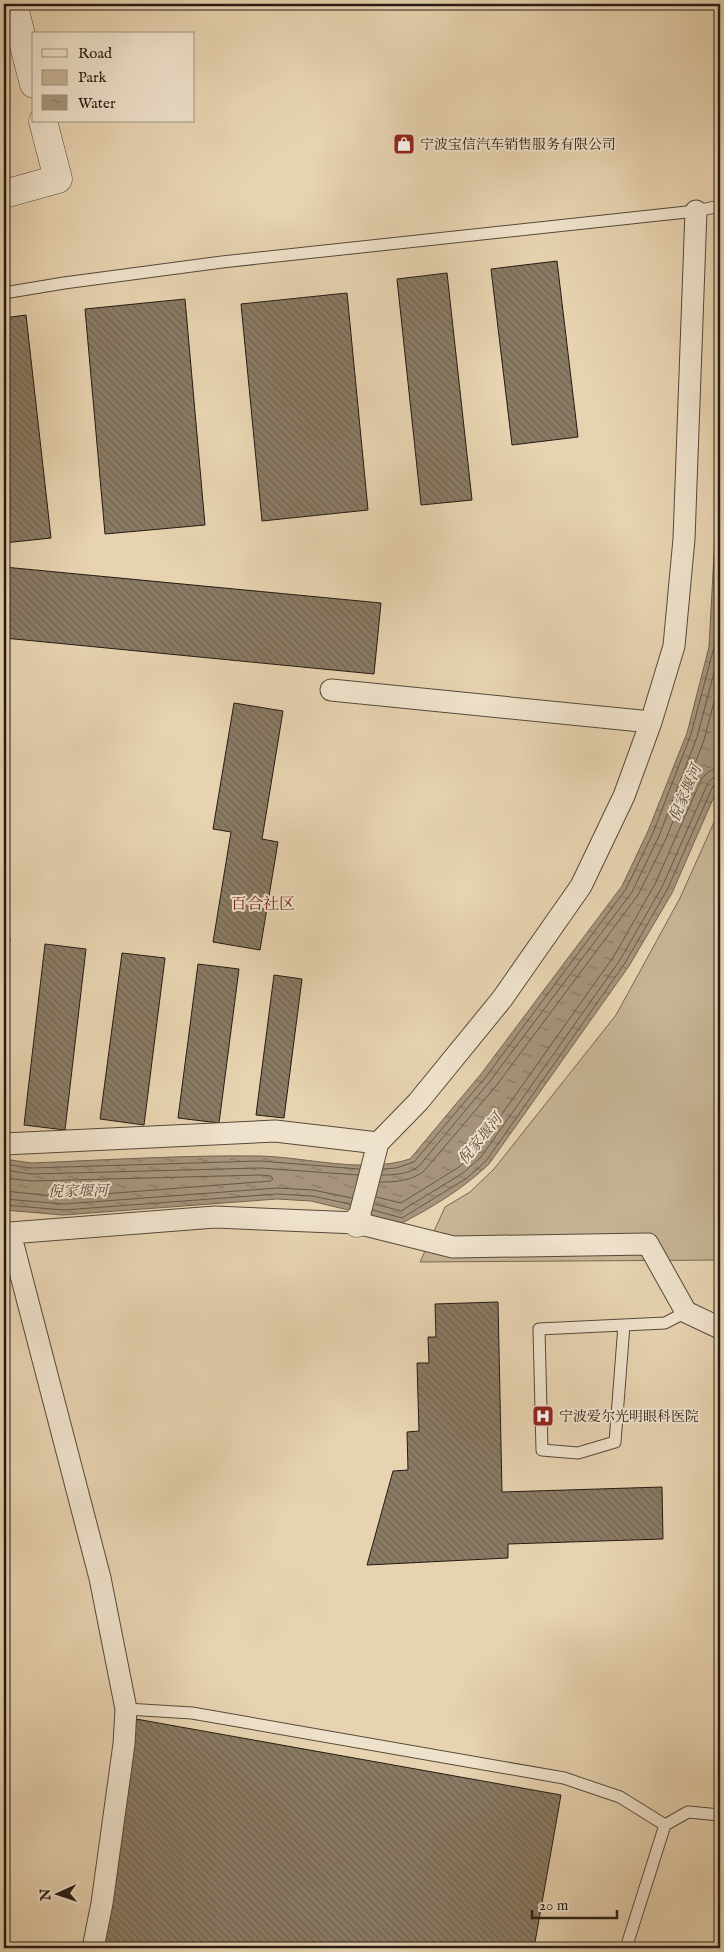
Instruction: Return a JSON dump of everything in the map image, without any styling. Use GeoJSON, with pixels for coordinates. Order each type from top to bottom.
{"type":"FeatureCollection","features":[{"type":"Feature","properties":{"kind":"street"},"geometry":{"type":"LineString","coordinates":[[13,4],[32,76]]}},
{"type":"Feature","properties":{"kind":"street"},"geometry":{"type":"LineString","coordinates":[[4,194],[58,179],[43,122]]}},
{"type":"Feature","properties":{"kind":"street"},"geometry":{"type":"LineString","coordinates":[[358,1222],[378,1144],[418,1102],[502,999],[581,886],[624,796],[651,722],[674,646],[684,539],[696,210]]}},
{"type":"Feature","properties":{"kind":"street"},"geometry":{"type":"LineString","coordinates":[[331,690],[651,722]]}},
{"type":"Feature","properties":{"kind":"street"},"geometry":{"type":"LineString","coordinates":[[4,1144],[276,1131],[378,1144]]}},
{"type":"Feature","properties":{"kind":"street"},"geometry":{"type":"LineString","coordinates":[[93,1948],[102,1903],[124,1744],[126,1708],[100,1578],[7,1232],[215,1217],[358,1222],[453,1247],[648,1244],[686,1312],[720,1328]]}},
{"type":"Feature","properties":{"kind":"lane"},"geometry":{"type":"LineString","coordinates":[[4,293],[222,262],[720,206]]}},
{"type":"Feature","properties":{"kind":"lane"},"geometry":{"type":"LineString","coordinates":[[624,1325],[615,1442],[578,1453],[542,1450],[539,1329],[665,1323],[686,1312]]}},
{"type":"Feature","properties":{"kind":"lane"},"geometry":{"type":"LineString","coordinates":[[126,1708],[192,1713],[564,1778],[620,1796],[665,1824]]}},
{"type":"Feature","properties":{"kind":"lane"},"geometry":{"type":"LineString","coordinates":[[626,1948],[665,1824],[688,1812],[720,1814]]}},
{"type":"Feature","properties":{"kind":"green space"},"geometry":{"type":"Polygon","coordinates":[[[720,809],[720,1260],[420,1262],[445,1207],[470,1192],[494,1169],[616,1015],[680,898],[720,809]]]}},
{"type":"Feature","properties":{"kind":"water","name":"倪家堰河"},"geometry":{"type":"Polygon","coordinates":[[[720,443],[720,783],[672,893],[629,966],[489,1164],[448,1196],[402,1223],[311,1201],[277,1199],[63,1215],[4,1210],[4,1159],[31,1163],[174,1157],[259,1156],[335,1164],[373,1165],[410,1159],[481,1074],[622,886],[648,831],[687,733],[709,647],[720,443]]]}},
{"type":"Feature","properties":{"kind":"building"},"geometry":{"type":"Polygon","coordinates":[[[557,261],[578,437],[512,445],[491,269],[557,261]]]}},
{"type":"Feature","properties":{"kind":"building"},"geometry":{"type":"Polygon","coordinates":[[[447,273],[472,500],[421,505],[397,279],[447,273]]]}},
{"type":"Feature","properties":{"kind":"building"},"geometry":{"type":"Polygon","coordinates":[[[347,293],[368,510],[262,521],[241,304],[347,293]]]}},
{"type":"Feature","properties":{"kind":"building"},"geometry":{"type":"Polygon","coordinates":[[[185,299],[205,525],[105,534],[85,309],[185,299]]]}},
{"type":"Feature","properties":{"kind":"building"},"geometry":{"type":"Polygon","coordinates":[[[26,315],[51,538],[4,543],[4,318],[26,315]]]}},
{"type":"Feature","properties":{"kind":"building"},"geometry":{"type":"Polygon","coordinates":[[[4,567],[381,603],[374,674],[4,638],[4,567]]]}},
{"type":"Feature","properties":{"kind":"building"},"geometry":{"type":"Polygon","coordinates":[[[234,703],[283,711],[262,839],[278,842],[260,950],[213,942],[231,832],[213,829],[234,703]]]}},
{"type":"Feature","properties":{"kind":"building"},"geometry":{"type":"Polygon","coordinates":[[[4,938],[10,939],[4,990],[4,938]]]}},
{"type":"Feature","properties":{"kind":"building"},"geometry":{"type":"Polygon","coordinates":[[[45,944],[86,949],[65,1130],[24,1125],[45,944]]]}},
{"type":"Feature","properties":{"kind":"building"},"geometry":{"type":"Polygon","coordinates":[[[122,953],[165,958],[144,1125],[100,1119],[122,953]]]}},
{"type":"Feature","properties":{"kind":"building"},"geometry":{"type":"Polygon","coordinates":[[[198,964],[239,969],[219,1123],[178,1118],[198,964]]]}},
{"type":"Feature","properties":{"kind":"building"},"geometry":{"type":"Polygon","coordinates":[[[274,975],[302,979],[284,1118],[256,1115],[274,975]]]}},
{"type":"Feature","properties":{"kind":"building"},"geometry":{"type":"Polygon","coordinates":[[[498,1302],[502,1492],[662,1487],[663,1539],[508,1544],[508,1558],[367,1565],[393,1471],[408,1470],[407,1432],[419,1431],[417,1363],[429,1363],[428,1337],[436,1337],[435,1304],[498,1302]]]}},
{"type":"Feature","properties":{"kind":"building"},"geometry":{"type":"Polygon","coordinates":[[[136,1719],[561,1795],[534,1948],[96,1948],[136,1719]]]}},
{"type":"Feature","properties":{"kind":"place","name":"宁波宝信汽车销售服务有限公司"},"geometry":{"type":"Point","coordinates":[404,144]}},
{"type":"Feature","properties":{"kind":"place","name":"宁波爱尔光明眼科医院"},"geometry":{"type":"Point","coordinates":[543,1416]}},
{"type":"Feature","properties":{"kind":"district","name":"百合社区"},"geometry":{"type":"Point","coordinates":[263,903]}}]}
